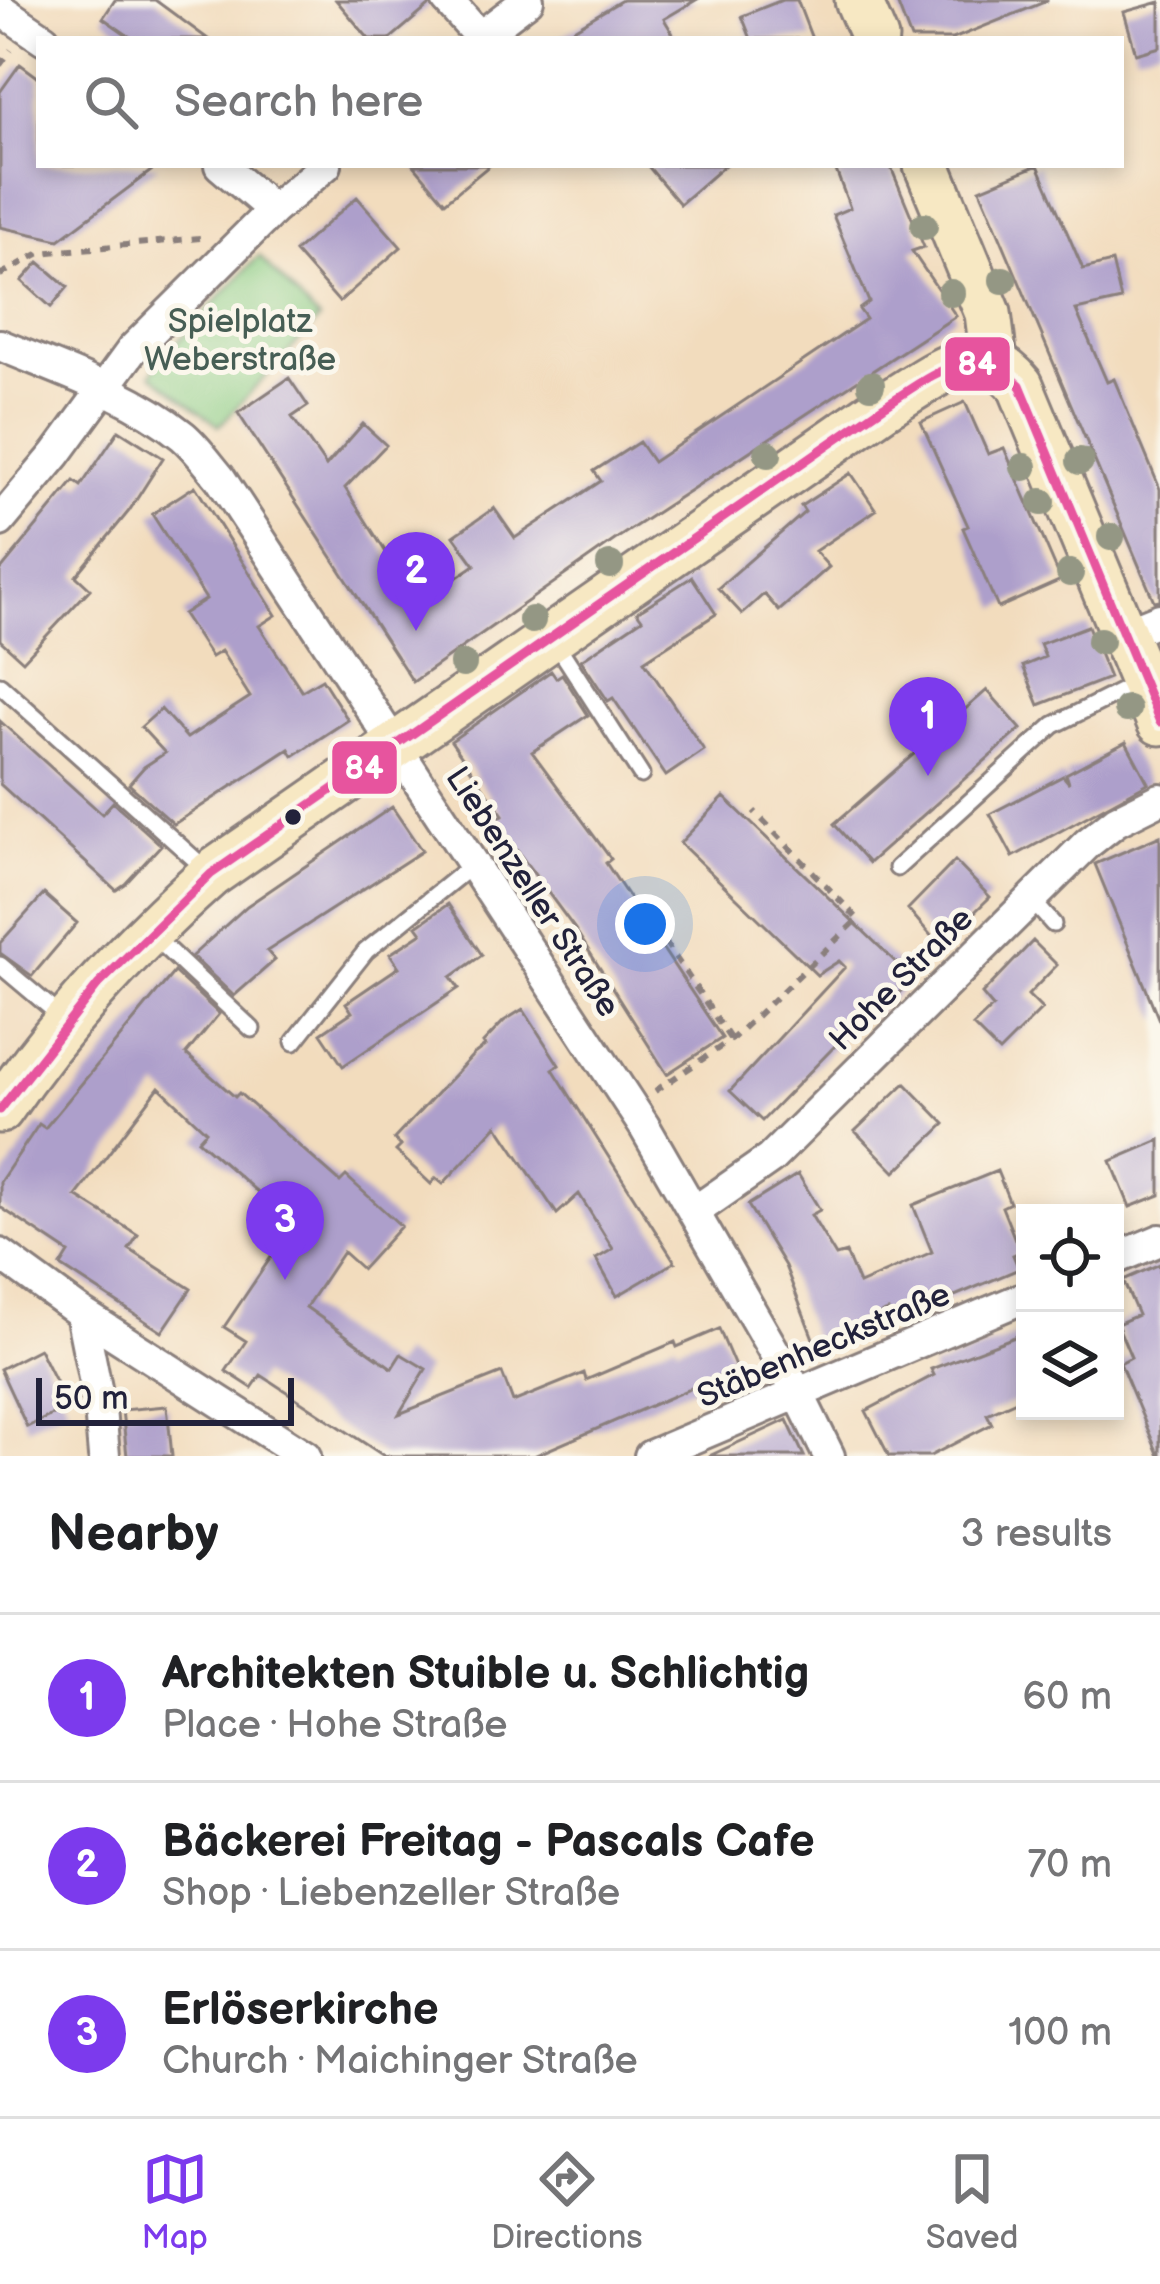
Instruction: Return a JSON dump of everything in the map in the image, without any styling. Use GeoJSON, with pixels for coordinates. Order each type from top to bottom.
{"type":"FeatureCollection","features":[{"type":"Feature","properties":{"kind":"main road"},"geometry":{"type":"LineString","coordinates":[[858,0],[874,36]]}},
{"type":"Feature","properties":{"kind":"main road"},"geometry":{"type":"LineString","coordinates":[[928,168],[988,313],[994,361]]}},
{"type":"Feature","properties":{"kind":"main road"},"geometry":{"type":"LineString","coordinates":[[0,1110],[65,1020],[148,930],[211,874],[884,406],[963,362],[994,361],[1006,367],[1020,385],[1142,626],[1143,681],[1160,722]]}},
{"type":"Feature","properties":{"kind":"street"},"geometry":{"type":"LineString","coordinates":[[447,0],[476,36]]}},
{"type":"Feature","properties":{"kind":"street"},"geometry":{"type":"LineString","coordinates":[[481,36],[528,0]]}},
{"type":"Feature","properties":{"kind":"street"},"geometry":{"type":"LineString","coordinates":[[0,8],[40,36]]}},
{"type":"Feature","properties":{"kind":"street"},"geometry":{"type":"LineString","coordinates":[[223,168],[273,211]]}},
{"type":"Feature","properties":{"kind":"street"},"geometry":{"type":"LineString","coordinates":[[0,521],[132,350],[323,168]]}},
{"type":"Feature","properties":{"kind":"street","name":"Liebenzeller Straße"},"geometry":{"type":"LineString","coordinates":[[0,344],[104,388],[184,438],[220,478],[632,1107],[829,1456]]}},
{"type":"Feature","properties":{"kind":"street","name":"Hohe Straße"},"geometry":{"type":"LineString","coordinates":[[694,1212],[770,1159],[1101,831],[1160,799]]}},
{"type":"Feature","properties":{"kind":"street"},"geometry":{"type":"LineString","coordinates":[[1124,1255],[1160,1240]]}},
{"type":"Feature","properties":{"kind":"street"},"geometry":{"type":"LineString","coordinates":[[0,1254],[82,1313],[305,1456]]}},
{"type":"Feature","properties":{"kind":"street","name":"Stäbenheckstraße"},"geometry":{"type":"LineString","coordinates":[[650,1456],[1016,1302]]}},
{"type":"Feature","properties":{"kind":"street"},"geometry":{"type":"LineString","coordinates":[[82,1313],[104,1456]]}},
{"type":"Feature","properties":{"kind":"lane"},"geometry":{"type":"LineString","coordinates":[[553,638],[641,775]]}},
{"type":"Feature","properties":{"kind":"lane"},"geometry":{"type":"LineString","coordinates":[[897,868],[1054,725],[1143,681]]}},
{"type":"Feature","properties":{"kind":"lane"},"geometry":{"type":"LineString","coordinates":[[0,685],[211,874]]}},
{"type":"Feature","properties":{"kind":"lane"},"geometry":{"type":"LineString","coordinates":[[294,1042],[366,951],[472,865]]}},
{"type":"Feature","properties":{"kind":"lane"},"geometry":{"type":"LineString","coordinates":[[1031,899],[1053,924]]}},
{"type":"Feature","properties":{"kind":"lane"},"geometry":{"type":"LineString","coordinates":[[148,930],[190,975],[252,1029]]}},
{"type":"Feature","properties":{"kind":"lane"},"geometry":{"type":"LineString","coordinates":[[0,965],[65,1020]]}},
{"type":"Feature","properties":{"kind":"path"},"geometry":{"type":"LineString","coordinates":[[0,275],[40,254],[250,233]]}},
{"type":"Feature","properties":{"kind":"path"},"geometry":{"type":"LineString","coordinates":[[632,1107],[730,1040],[858,919],[754,811]]}},
{"type":"Feature","properties":{"kind":"path"},"geometry":{"type":"LineString","coordinates":[[645,912],[730,1040]]}},
{"type":"Feature","properties":{"kind":"green space","name":"Spielplatz Weberstraße"},"geometry":{"type":"Polygon","coordinates":[[[259,256],[319,320],[219,426],[151,374],[259,256]]]}},
{"type":"Feature","properties":{"kind":"building"},"geometry":{"type":"Polygon","coordinates":[[[115,0],[155,0],[204,36],[129,36],[103,18],[115,0]]]}},
{"type":"Feature","properties":{"kind":"building"},"geometry":{"type":"Polygon","coordinates":[[[336,0],[428,0],[429,6],[394,36],[366,36],[336,0]]]}},
{"type":"Feature","properties":{"kind":"building"},"geometry":{"type":"Polygon","coordinates":[[[622,0],[696,0],[664,19],[674,36],[562,36],[622,0]]]}},
{"type":"Feature","properties":{"kind":"building"},"geometry":{"type":"Polygon","coordinates":[[[782,0],[797,0],[811,36],[750,36],[742,16],[782,0]]]}},
{"type":"Feature","properties":{"kind":"building"},"geometry":{"type":"Polygon","coordinates":[[[896,0],[1047,0],[960,36],[910,36],[896,0]]]}},
{"type":"Feature","properties":{"kind":"building"},"geometry":{"type":"Polygon","coordinates":[[[1160,2],[1160,47],[1136,54],[1124,12],[1160,2]]]}},
{"type":"Feature","properties":{"kind":"building"},"geometry":{"type":"Polygon","coordinates":[[[20,64],[36,76],[36,168],[155,168],[59,240],[0,227],[0,92],[20,64]]]}},
{"type":"Feature","properties":{"kind":"building"},"geometry":{"type":"Polygon","coordinates":[[[417,168],[486,168],[445,202],[417,168]]]}},
{"type":"Feature","properties":{"kind":"building"},"geometry":{"type":"Polygon","coordinates":[[[650,168],[722,168],[680,204],[650,168]]]}},
{"type":"Feature","properties":{"kind":"building"},"geometry":{"type":"Polygon","coordinates":[[[835,168],[891,168],[924,247],[912,251],[956,316],[619,537],[413,682],[238,413],[289,378],[308,406],[292,417],[326,466],[363,424],[386,445],[345,488],[408,587],[419,580],[430,596],[475,565],[454,536],[494,508],[515,538],[601,481],[594,471],[639,442],[653,462],[866,319],[859,309],[869,302],[833,215],[850,208],[835,168]]]}},
{"type":"Feature","properties":{"kind":"building"},"geometry":{"type":"Polygon","coordinates":[[[1039,168],[1083,269],[1112,262],[1121,300],[1076,310],[1107,382],[1114,379],[1160,489],[1160,600],[1154,601],[980,189],[1039,168]]]}},
{"type":"Feature","properties":{"kind":"building"},"geometry":{"type":"Polygon","coordinates":[[[357,197],[401,247],[339,302],[295,252],[357,197]]]}},
{"type":"Feature","properties":{"kind":"building"},"geometry":{"type":"Polygon","coordinates":[[[39,262],[68,287],[51,307],[22,281],[39,262]]]}},
{"type":"Feature","properties":{"kind":"building"},"geometry":{"type":"Polygon","coordinates":[[[965,402],[988,454],[1004,448],[1061,580],[998,608],[963,528],[968,526],[921,422],[965,402]]]}},
{"type":"Feature","properties":{"kind":"building"},"geometry":{"type":"Polygon","coordinates":[[[119,430],[163,458],[129,511],[76,576],[90,589],[23,661],[0,640],[0,571],[74,481],[81,486],[119,430]]]}},
{"type":"Feature","properties":{"kind":"building"},"geometry":{"type":"Polygon","coordinates":[[[851,473],[876,510],[815,551],[829,567],[779,611],[764,594],[742,614],[718,588],[805,512],[801,506],[851,473]]]}},
{"type":"Feature","properties":{"kind":"building"},"geometry":{"type":"Polygon","coordinates":[[[195,486],[276,615],[259,626],[302,691],[322,679],[348,720],[293,756],[289,749],[174,824],[129,784],[165,753],[141,727],[161,709],[187,738],[250,697],[221,651],[211,657],[183,614],[206,599],[152,514],[195,486]]]}},
{"type":"Feature","properties":{"kind":"building"},"geometry":{"type":"Polygon","coordinates":[[[692,577],[716,614],[644,661],[704,750],[666,776],[581,660],[642,619],[637,612],[692,577]]]}},
{"type":"Feature","properties":{"kind":"building"},"geometry":{"type":"Polygon","coordinates":[[[1088,626],[1109,678],[1039,705],[1023,666],[1045,657],[1040,644],[1088,626]]]}},
{"type":"Feature","properties":{"kind":"building"},"geometry":{"type":"Polygon","coordinates":[[[551,671],[556,678],[562,674],[588,715],[532,752],[611,859],[606,863],[722,1038],[667,1074],[575,929],[495,821],[503,815],[451,741],[551,671]]]}},
{"type":"Feature","properties":{"kind":"building"},"geometry":{"type":"Polygon","coordinates":[[[987,690],[1021,729],[869,863],[834,824],[987,690]]]}},
{"type":"Feature","properties":{"kind":"building"},"geometry":{"type":"Polygon","coordinates":[[[0,721],[102,814],[113,802],[161,845],[125,884],[116,890],[0,784],[0,721]]]}},
{"type":"Feature","properties":{"kind":"building"},"geometry":{"type":"Polygon","coordinates":[[[1126,742],[1148,783],[1013,857],[990,814],[1063,776],[1069,783],[1066,774],[1126,742]]]}},
{"type":"Feature","properties":{"kind":"building"},"geometry":{"type":"Polygon","coordinates":[[[724,797],[909,975],[898,986],[902,990],[872,1018],[867,1013],[762,1121],[730,1091],[845,967],[839,961],[817,975],[680,843],[724,797]]]}},
{"type":"Feature","properties":{"kind":"building"},"geometry":{"type":"Polygon","coordinates":[[[392,807],[422,851],[267,951],[275,960],[234,996],[192,956],[247,906],[392,807]]]}},
{"type":"Feature","properties":{"kind":"building"},"geometry":{"type":"Polygon","coordinates":[[[1160,836],[1160,1019],[1159,1020],[1095,864],[1160,836]]]}},
{"type":"Feature","properties":{"kind":"building"},"geometry":{"type":"Polygon","coordinates":[[[955,861],[990,897],[940,946],[908,909],[955,861]]]}},
{"type":"Feature","properties":{"kind":"building"},"geometry":{"type":"Polygon","coordinates":[[[44,894],[77,923],[32,976],[0,953],[0,943],[44,894]]]}},
{"type":"Feature","properties":{"kind":"building"},"geometry":{"type":"Polygon","coordinates":[[[448,904],[482,955],[451,977],[459,988],[343,1066],[321,1033],[352,1012],[346,1003],[399,967],[390,954],[422,933],[417,926],[448,904]]]}},
{"type":"Feature","properties":{"kind":"building"},"geometry":{"type":"Polygon","coordinates":[[[1033,941],[1057,965],[1028,995],[1042,1009],[999,1052],[973,1026],[993,1007],[982,994],[1033,941]]]}},
{"type":"Feature","properties":{"kind":"building"},"geometry":{"type":"Polygon","coordinates":[[[174,972],[219,1014],[186,1054],[235,1097],[239,1093],[340,1182],[346,1176],[401,1226],[362,1269],[343,1252],[306,1307],[392,1368],[401,1354],[426,1369],[399,1414],[502,1373],[513,1402],[584,1373],[586,1380],[675,1342],[677,1347],[719,1329],[736,1369],[534,1456],[384,1456],[261,1375],[252,1388],[226,1371],[246,1341],[224,1327],[290,1229],[283,1222],[287,1218],[198,1140],[206,1131],[159,1087],[76,1196],[138,1235],[129,1249],[191,1289],[162,1332],[61,1266],[69,1253],[0,1207],[0,1182],[39,1124],[45,1128],[174,972]]]}},
{"type":"Feature","properties":{"kind":"building"},"geometry":{"type":"Polygon","coordinates":[[[523,1009],[559,1065],[553,1069],[675,1262],[617,1296],[596,1259],[613,1249],[579,1194],[557,1214],[497,1125],[443,1184],[436,1178],[431,1184],[396,1151],[401,1146],[394,1139],[504,1021],[523,1009]]]}},
{"type":"Feature","properties":{"kind":"building"},"geometry":{"type":"Polygon","coordinates":[[[905,1083],[945,1124],[895,1172],[855,1131],[905,1083]]]}},
{"type":"Feature","properties":{"kind":"building"},"geometry":{"type":"Polygon","coordinates":[[[1160,1140],[1160,1195],[1130,1207],[1111,1161],[1160,1140]]]}},
{"type":"Feature","properties":{"kind":"building"},"geometry":{"type":"Polygon","coordinates":[[[997,1171],[1010,1203],[1002,1207],[1016,1242],[1016,1270],[893,1322],[888,1311],[814,1341],[785,1266],[748,1205],[798,1174],[820,1210],[811,1215],[836,1256],[846,1253],[859,1284],[932,1252],[913,1205],[997,1171]]]}},
{"type":"Feature","properties":{"kind":"building"},"geometry":{"type":"Polygon","coordinates":[[[1160,1264],[1160,1456],[1124,1373],[1124,1361],[1131,1357],[1124,1340],[1124,1321],[1138,1315],[1124,1280],[1160,1264]]]}},
{"type":"Feature","properties":{"kind":"building"},"geometry":{"type":"Polygon","coordinates":[[[1016,1336],[1016,1401],[987,1414],[992,1424],[930,1456],[889,1456],[866,1411],[934,1375],[931,1369],[1016,1336]]]}},
{"type":"Feature","properties":{"kind":"building"},"geometry":{"type":"Polygon","coordinates":[[[39,1349],[68,1407],[27,1427],[0,1369],[39,1349]]]}},
{"type":"Feature","properties":{"kind":"building"},"geometry":{"type":"Polygon","coordinates":[[[167,1406],[172,1456],[127,1456],[122,1410],[167,1406]]]}},
{"type":"Feature","properties":{"kind":"building"},"geometry":{"type":"Polygon","coordinates":[[[787,1420],[804,1456],[709,1456],[787,1420]]]}},
{"type":"Feature","properties":{"kind":"transit line","name":"84"},"geometry":{"type":"LineString","coordinates":[[0,1110],[98,985],[211,874],[884,406],[951,367],[985,364],[1020,385],[1160,722]]}},
{"type":"Feature","properties":{"kind":"place","name":"Bäckerei Freitag - Pascals Cafe"},"geometry":{"type":"Point","coordinates":[416,631]}},
{"type":"Feature","properties":{"kind":"place","name":"Architekten Stuible u. Schlichtig"},"geometry":{"type":"Point","coordinates":[928,776]}},
{"type":"Feature","properties":{"kind":"place","name":"Erlöserkirche"},"geometry":{"type":"Point","coordinates":[285,1280]}}]}
